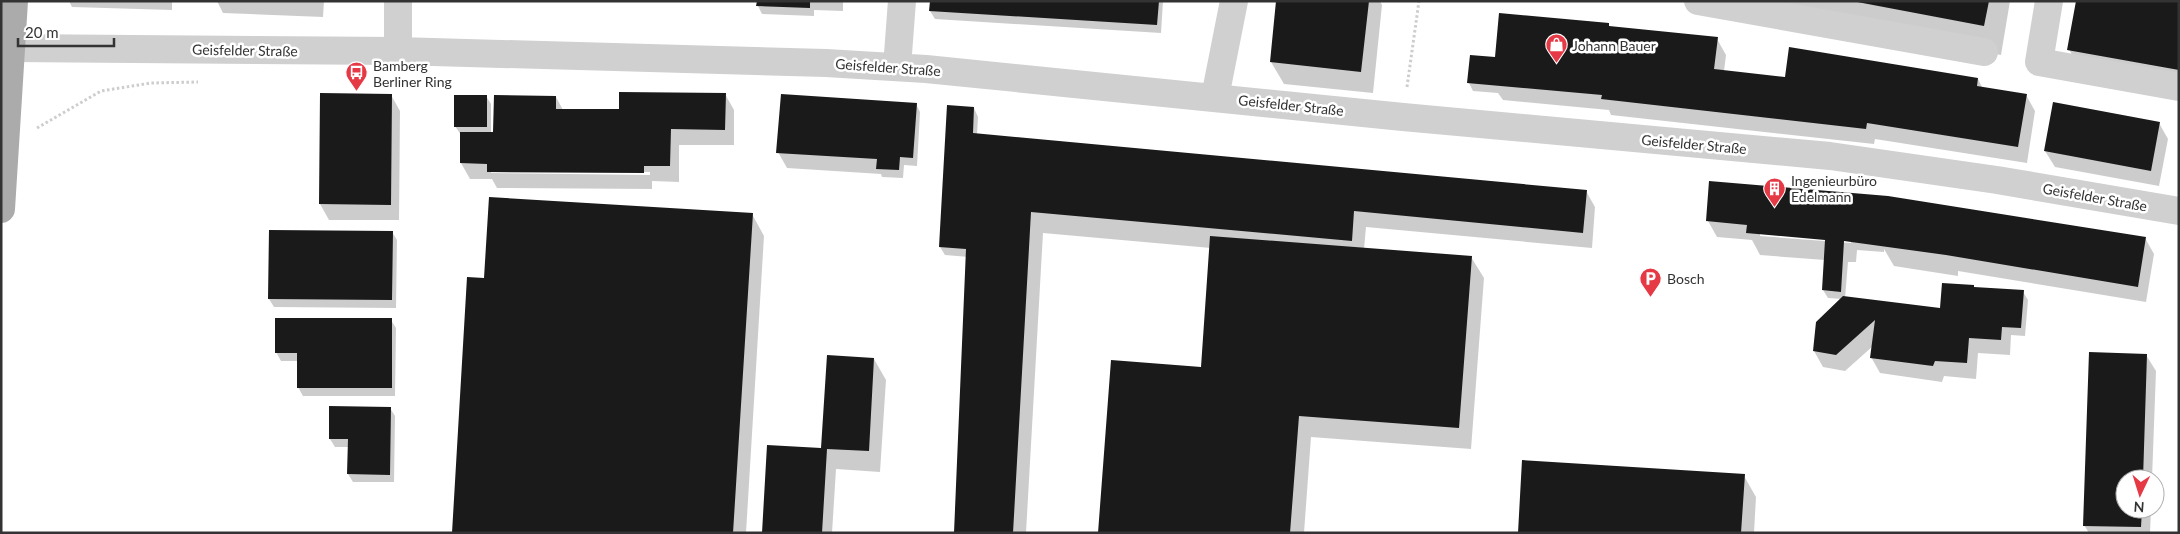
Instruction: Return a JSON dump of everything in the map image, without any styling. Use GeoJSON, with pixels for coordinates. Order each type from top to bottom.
{"type":"FeatureCollection","features":[{"type":"Feature","properties":{"kind":"main road"},"geometry":{"type":"LineString","coordinates":[[1,209],[6,48],[14,1]]}},
{"type":"Feature","properties":{"kind":"street"},"geometry":{"type":"LineString","coordinates":[[398,1],[398,51]]}},
{"type":"Feature","properties":{"kind":"street"},"geometry":{"type":"LineString","coordinates":[[897,67],[902,1]]}},
{"type":"Feature","properties":{"kind":"street"},"geometry":{"type":"LineString","coordinates":[[1215,97],[1234,1]]}},
{"type":"Feature","properties":{"kind":"street"},"geometry":{"type":"LineString","coordinates":[[1698,1],[1984,52]]}},
{"type":"Feature","properties":{"kind":"street"},"geometry":{"type":"LineString","coordinates":[[2049,1],[2038,62],[2179,87]]}},
{"type":"Feature","properties":{"kind":"street","name":"Geisfelder Straße"},"geometry":{"type":"LineString","coordinates":[[6,48],[398,51],[826,63],[897,67],[1403,117],[1830,156],[1997,180],[2179,211]]}},
{"type":"Feature","properties":{"kind":"path"},"geometry":{"type":"LineString","coordinates":[[1403,117],[1419,1]]}},
{"type":"Feature","properties":{"kind":"path"},"geometry":{"type":"LineString","coordinates":[[53,120],[71,107],[101,91],[151,83],[200,82]]}},
{"type":"Feature","properties":{"kind":"building"},"geometry":{"type":"Polygon","coordinates":[[[757,1],[810,1],[810,8],[756,6],[757,1]]]}},
{"type":"Feature","properties":{"kind":"building"},"geometry":{"type":"Polygon","coordinates":[[[930,1],[1159,1],[1157,25],[929,11],[930,1]]]}},
{"type":"Feature","properties":{"kind":"building"},"geometry":{"type":"Polygon","coordinates":[[[1276,1],[1369,1],[1361,72],[1270,62],[1276,1]]]}},
{"type":"Feature","properties":{"kind":"building"},"geometry":{"type":"Polygon","coordinates":[[[1852,1],[1989,1],[1984,26],[1852,1]]]}},
{"type":"Feature","properties":{"kind":"building"},"geometry":{"type":"Polygon","coordinates":[[[2076,1],[2179,1],[2179,70],[2067,50],[2076,1]]]}},
{"type":"Feature","properties":{"kind":"building"},"geometry":{"type":"Polygon","coordinates":[[[1499,13],[1609,23],[1609,26],[1718,37],[1714,69],[1785,77],[1789,47],[1978,78],[1977,86],[2027,94],[2018,147],[1867,123],[1866,129],[1601,99],[1602,95],[1467,83],[1470,55],[1495,57],[1499,13]]]}},
{"type":"Feature","properties":{"kind":"building"},"geometry":{"type":"Polygon","coordinates":[[[619,92],[726,93],[725,130],[671,129],[670,166],[644,166],[644,173],[487,172],[487,164],[460,163],[460,132],[493,132],[494,95],[556,96],[556,109],[619,109],[619,92]]]}},
{"type":"Feature","properties":{"kind":"building"},"geometry":{"type":"Polygon","coordinates":[[[320,93],[392,94],[391,205],[319,204],[320,93]]]}},
{"type":"Feature","properties":{"kind":"building"},"geometry":{"type":"Polygon","coordinates":[[[781,94],[917,103],[913,158],[900,157],[899,170],[876,169],[877,159],[776,153],[781,94]]]}},
{"type":"Feature","properties":{"kind":"building"},"geometry":{"type":"Polygon","coordinates":[[[454,95],[487,95],[487,127],[454,127],[454,95]]]}},
{"type":"Feature","properties":{"kind":"building"},"geometry":{"type":"Polygon","coordinates":[[[2053,102],[2160,122],[2151,171],[2044,151],[2053,102]]]}},
{"type":"Feature","properties":{"kind":"building"},"geometry":{"type":"Polygon","coordinates":[[[947,105],[974,107],[973,133],[1587,190],[1583,233],[1354,211],[1352,241],[1031,212],[1013,533],[954,533],[966,249],[939,247],[947,105]]]}},
{"type":"Feature","properties":{"kind":"building"},"geometry":{"type":"Polygon","coordinates":[[[1709,181],[1888,196],[2146,237],[2138,287],[1946,255],[1844,241],[1841,292],[1822,290],[1825,240],[1746,233],[1747,225],[1706,221],[1709,181]]]}},
{"type":"Feature","properties":{"kind":"building"},"geometry":{"type":"Polygon","coordinates":[[[489,197],[753,213],[733,533],[452,533],[467,277],[484,278],[489,197]]]}},
{"type":"Feature","properties":{"kind":"building"},"geometry":{"type":"Polygon","coordinates":[[[269,230],[393,231],[392,300],[268,299],[269,230]]]}},
{"type":"Feature","properties":{"kind":"building"},"geometry":{"type":"Polygon","coordinates":[[[1210,236],[1472,256],[1459,428],[1299,416],[1290,533],[1098,533],[1111,360],[1201,367],[1210,236]]]}},
{"type":"Feature","properties":{"kind":"building"},"geometry":{"type":"Polygon","coordinates":[[[1942,283],[2024,290],[2021,328],[2002,327],[2001,340],[1969,338],[1967,363],[1935,361],[1933,366],[1870,358],[1875,320],[1836,355],[1813,351],[1816,322],[1843,296],[1940,308],[1942,283]]]}},
{"type":"Feature","properties":{"kind":"building"},"geometry":{"type":"Polygon","coordinates":[[[275,318],[392,318],[392,388],[297,388],[297,353],[275,353],[275,318]]]}},
{"type":"Feature","properties":{"kind":"building"},"geometry":{"type":"Polygon","coordinates":[[[2089,352],[2147,354],[2143,469],[2115,469],[2115,519],[2141,519],[2141,527],[2083,526],[2089,352]]]}},
{"type":"Feature","properties":{"kind":"building"},"geometry":{"type":"Polygon","coordinates":[[[827,355],[874,358],[869,451],[827,449],[822,533],[762,533],[767,445],[821,448],[827,355]]]}},
{"type":"Feature","properties":{"kind":"building"},"geometry":{"type":"Polygon","coordinates":[[[329,406],[391,407],[390,475],[347,474],[348,439],[329,439],[329,406]]]}},
{"type":"Feature","properties":{"kind":"building"},"geometry":{"type":"Polygon","coordinates":[[[1522,460],[1745,474],[1741,533],[1518,533],[1522,460]]]}},
{"type":"Feature","properties":{"kind":"place","name":"Johann Bauer"},"geometry":{"type":"Point","coordinates":[1556,64]}},
{"type":"Feature","properties":{"kind":"place","name":"Bamberg Berliner Ring"},"geometry":{"type":"Point","coordinates":[357,92]}},
{"type":"Feature","properties":{"kind":"place","name":"Ingenieurbüro Edelmann"},"geometry":{"type":"Point","coordinates":[1775,207]}},
{"type":"Feature","properties":{"kind":"place","name":"Bosch"},"geometry":{"type":"Point","coordinates":[1651,297]}}]}
